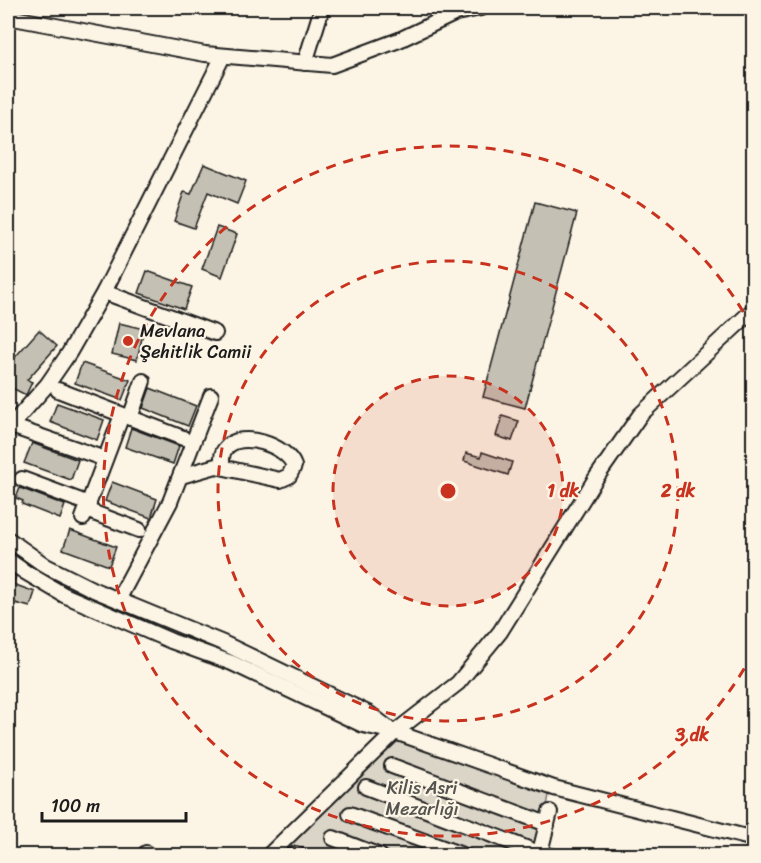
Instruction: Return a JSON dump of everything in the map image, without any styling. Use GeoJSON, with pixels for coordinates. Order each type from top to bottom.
{"type":"FeatureCollection","features":[{"type":"Feature","properties":{"kind":"street"},"geometry":{"type":"LineString","coordinates":[[305,63],[322,8]]}},
{"type":"Feature","properties":{"kind":"street"},"geometry":{"type":"LineString","coordinates":[[8,17],[205,54],[332,65],[399,40],[456,13],[481,8]]}},
{"type":"Feature","properties":{"kind":"street"},"geometry":{"type":"LineString","coordinates":[[105,459],[9,427],[47,385],[105,292],[223,56]]}},
{"type":"Feature","properties":{"kind":"street"},"geometry":{"type":"LineString","coordinates":[[105,292],[215,333]]}},
{"type":"Feature","properties":{"kind":"street"},"geometry":{"type":"LineString","coordinates":[[268,855],[395,732],[458,683],[500,632],[596,478],[640,415],[753,309]]}},
{"type":"Feature","properties":{"kind":"street"},"geometry":{"type":"LineString","coordinates":[[86,511],[105,459],[143,381]]}},
{"type":"Feature","properties":{"kind":"street"},"geometry":{"type":"LineString","coordinates":[[58,390],[183,438]]}},
{"type":"Feature","properties":{"kind":"street"},"geometry":{"type":"LineString","coordinates":[[118,600],[164,515],[211,396]]}},
{"type":"Feature","properties":{"kind":"street"},"geometry":{"type":"LineString","coordinates":[[181,476],[210,467],[222,466],[280,480],[289,476],[294,466],[290,456],[281,449],[248,440],[237,441],[227,446],[222,454],[222,466]]}},
{"type":"Feature","properties":{"kind":"street"},"geometry":{"type":"LineString","coordinates":[[22,479],[86,511],[139,530]]}},
{"type":"Feature","properties":{"kind":"street"},"geometry":{"type":"LineString","coordinates":[[8,539],[46,566],[118,600],[223,643],[288,673],[370,714],[395,732]]}},
{"type":"Feature","properties":{"kind":"street"},"geometry":{"type":"LineString","coordinates":[[8,560],[74,600],[171,641],[232,663],[363,725],[395,732],[554,788],[753,839]]}},
{"type":"Feature","properties":{"kind":"street"},"geometry":{"type":"LineString","coordinates":[[392,766],[549,814]]}},
{"type":"Feature","properties":{"kind":"street"},"geometry":{"type":"LineString","coordinates":[[366,787],[539,854],[554,788]]}},
{"type":"Feature","properties":{"kind":"street"},"geometry":{"type":"LineString","coordinates":[[350,814],[465,855]]}},
{"type":"Feature","properties":{"kind":"street"},"geometry":{"type":"LineString","coordinates":[[333,838],[380,855]]}},
{"type":"Feature","properties":{"kind":"green space","name":"Kilis Asri Mezarlığı"},"geometry":{"type":"Polygon","coordinates":[[[406,731],[551,784],[540,844],[579,855],[274,856],[406,731]]]}},
{"type":"Feature","properties":{"kind":"building"},"geometry":{"type":"Polygon","coordinates":[[[204,164],[246,181],[237,204],[208,192],[194,228],[174,221],[184,192],[191,194],[204,164]]]}},
{"type":"Feature","properties":{"kind":"building"},"geometry":{"type":"Polygon","coordinates":[[[535,202],[577,213],[525,408],[483,397],[535,202]]]}},
{"type":"Feature","properties":{"kind":"building"},"geometry":{"type":"Polygon","coordinates":[[[217,227],[237,234],[222,277],[202,269],[217,227]]]}},
{"type":"Feature","properties":{"kind":"building"},"geometry":{"type":"Polygon","coordinates":[[[147,271],[192,287],[184,309],[139,293],[147,271]]]}},
{"type":"Feature","properties":{"kind":"building","name":"Mevlana Şehitlik Camii"},"geometry":{"type":"Polygon","coordinates":[[[119,323],[144,329],[137,360],[112,354],[119,323]]]}},
{"type":"Feature","properties":{"kind":"building"},"geometry":{"type":"Polygon","coordinates":[[[39,330],[57,346],[27,380],[32,382],[26,395],[8,386],[8,365],[39,330]]]}},
{"type":"Feature","properties":{"kind":"building"},"geometry":{"type":"Polygon","coordinates":[[[82,363],[130,380],[122,400],[75,383],[82,363]]]}},
{"type":"Feature","properties":{"kind":"building"},"geometry":{"type":"Polygon","coordinates":[[[150,388],[196,406],[188,426],[143,408],[150,388]]]}},
{"type":"Feature","properties":{"kind":"building"},"geometry":{"type":"Polygon","coordinates":[[[57,403],[104,420],[97,440],[50,422],[57,403]]]}},
{"type":"Feature","properties":{"kind":"building"},"geometry":{"type":"Polygon","coordinates":[[[502,416],[519,421],[512,441],[496,436],[502,416]]]}},
{"type":"Feature","properties":{"kind":"building"},"geometry":{"type":"Polygon","coordinates":[[[131,428],[179,446],[173,464],[125,447],[131,428]]]}},
{"type":"Feature","properties":{"kind":"building"},"geometry":{"type":"Polygon","coordinates":[[[32,443],[78,460],[71,480],[24,463],[32,443]]]}},
{"type":"Feature","properties":{"kind":"building"},"geometry":{"type":"Polygon","coordinates":[[[482,452],[512,462],[508,475],[464,461],[466,453],[481,457],[482,452]]]}},
{"type":"Feature","properties":{"kind":"building"},"geometry":{"type":"Polygon","coordinates":[[[112,482],[157,499],[151,518],[105,501],[112,482]]]}},
{"type":"Feature","properties":{"kind":"building"},"geometry":{"type":"Polygon","coordinates":[[[20,488],[65,505],[60,519],[22,504],[23,501],[16,498],[20,488]]]}},
{"type":"Feature","properties":{"kind":"building"},"geometry":{"type":"Polygon","coordinates":[[[70,530],[116,547],[109,566],[63,549],[70,530]]]}},
{"type":"Feature","properties":{"kind":"building"},"geometry":{"type":"Polygon","coordinates":[[[8,573],[16,576],[13,584],[35,592],[30,607],[8,601],[11,592],[8,597],[8,573]]]}},
{"type":"Feature","properties":{"kind":"place","name":"Mevlana Şehitlik Camii"},"geometry":{"type":"Point","coordinates":[128,341]}}]}
